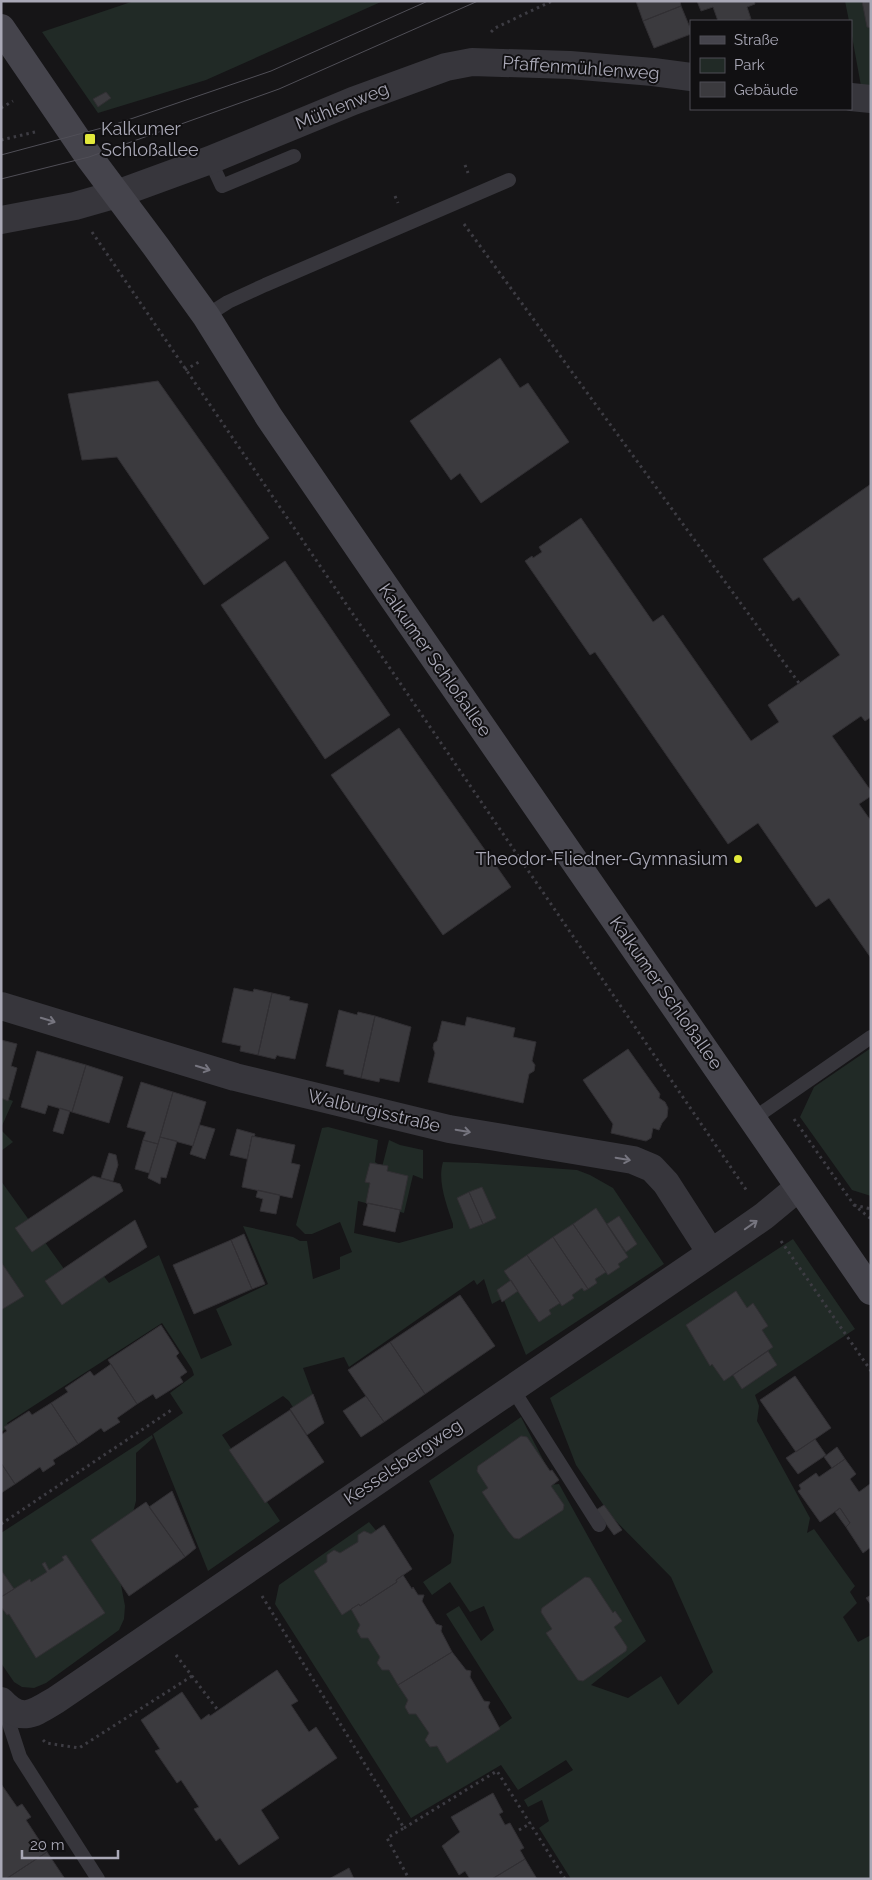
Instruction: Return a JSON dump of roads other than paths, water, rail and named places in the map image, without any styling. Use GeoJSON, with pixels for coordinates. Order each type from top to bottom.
{"type":"FeatureCollection","features":[{"type":"Feature","properties":{"kind":"main road","name":"Kalkumer Schloßallee"},"geometry":{"type":"LineString","coordinates":[[1,28],[89,157],[206,316],[270,417],[351,537],[871,1291]]}},
{"type":"Feature","properties":{"kind":"street","name":"Mühlenweg"},"geometry":{"type":"LineString","coordinates":[[1,220],[75,206],[117,194],[210,160],[353,101],[446,67],[472,62]]}},
{"type":"Feature","properties":{"kind":"street","name":"Pfaffenmühlenweg"},"geometry":{"type":"LineString","coordinates":[[472,62],[570,65],[690,77]]}},
{"type":"Feature","properties":{"kind":"street"},"geometry":{"type":"LineString","coordinates":[[852,97],[871,99]]}},
{"type":"Feature","properties":{"kind":"street","name":"Walburgisstraße"},"geometry":{"type":"LineString","coordinates":[[1,1006],[235,1078],[449,1129],[633,1160],[652,1168],[666,1183],[711,1253]]}},
{"type":"Feature","properties":{"kind":"street","name":"Kesselsbergweg"},"geometry":{"type":"LineString","coordinates":[[7,1706],[28,1715],[56,1700],[711,1253],[764,1216],[799,1187]]}},
{"type":"Feature","properties":{"kind":"lane"},"geometry":{"type":"LineString","coordinates":[[210,160],[222,186],[294,156]]}},
{"type":"Feature","properties":{"kind":"lane"},"geometry":{"type":"LineString","coordinates":[[206,316],[228,302],[265,285],[509,180]]}},
{"type":"Feature","properties":{"kind":"lane"},"geometry":{"type":"LineString","coordinates":[[753,1119],[871,1036]]}},
{"type":"Feature","properties":{"kind":"lane"},"geometry":{"type":"LineString","coordinates":[[512,1388],[599,1525]]}},
{"type":"Feature","properties":{"kind":"lane"},"geometry":{"type":"LineString","coordinates":[[7,1706],[20,1757],[98,1879]]}},
{"type":"Feature","properties":{"kind":"tram line"},"geometry":{"type":"LineString","coordinates":[[1,155],[113,125],[271,71],[428,1]]}},
{"type":"Feature","properties":{"kind":"tram line"},"geometry":{"type":"LineString","coordinates":[[1,179],[89,157],[279,89],[478,1]]}},
{"type":"Feature","properties":{"kind":"place","name":"Kalkumer Schloßallee"},"geometry":{"type":"Point","coordinates":[90,139]}},
{"type":"Feature","properties":{"kind":"place","name":"Theodor-Fliedner-Gymnasium"},"geometry":{"type":"Point","coordinates":[738,859]}}]}
